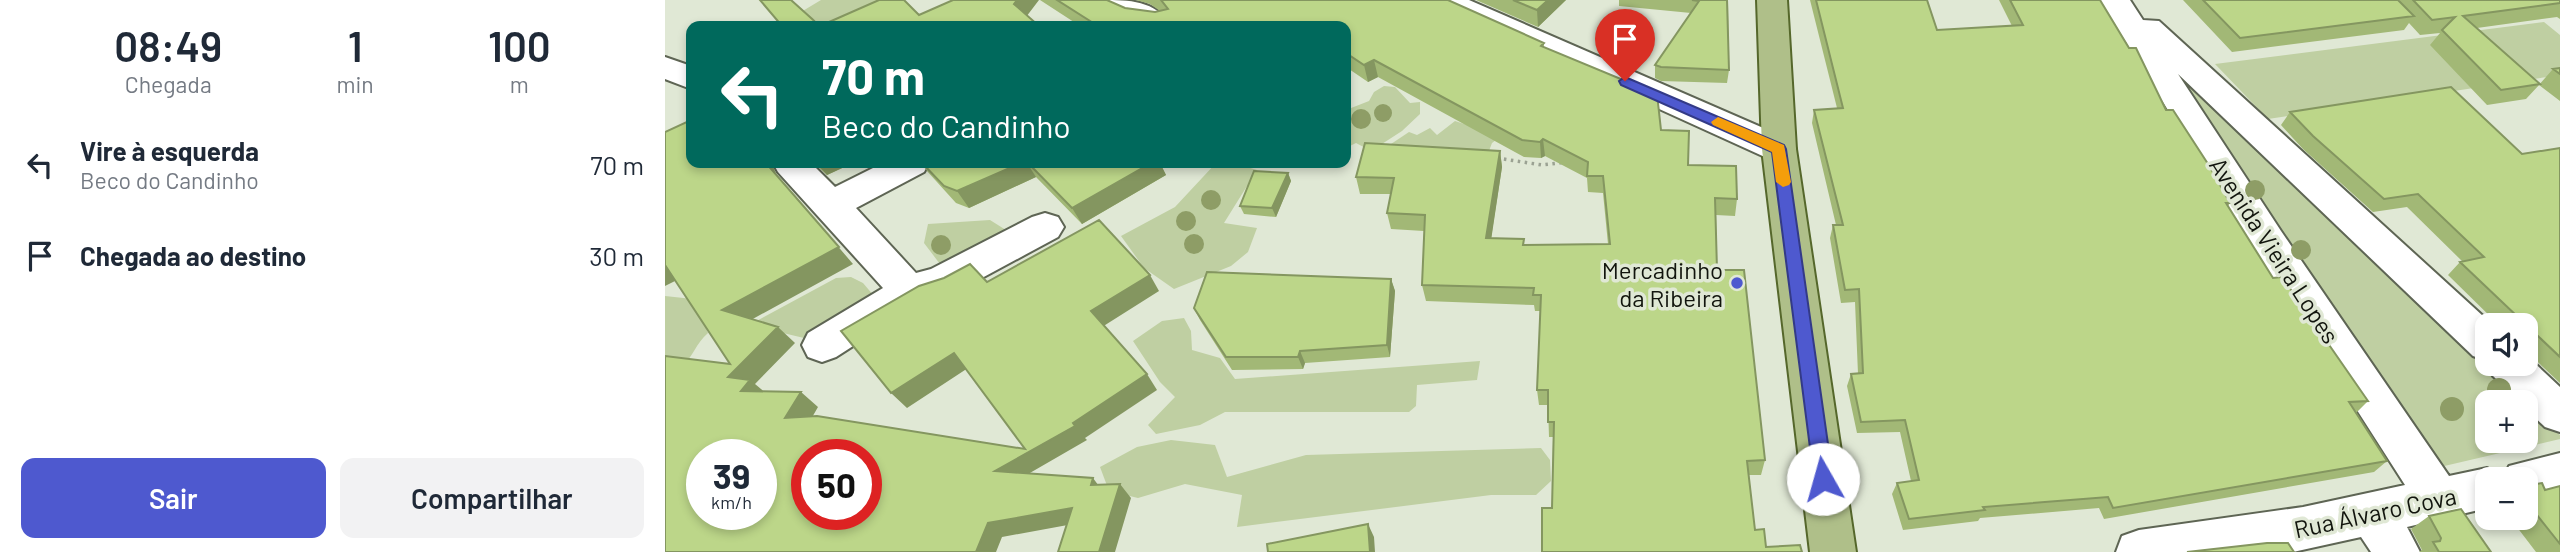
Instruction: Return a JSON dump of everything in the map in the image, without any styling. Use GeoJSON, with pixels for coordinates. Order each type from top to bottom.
{"type":"FeatureCollection","features":[{"type":"Feature","properties":{"kind":"main road"},"geometry":{"type":"LineString","coordinates":[[1772,0],[1779,149],[1833,552]]}},
{"type":"Feature","properties":{"kind":"street"},"geometry":{"type":"LineString","coordinates":[[1117,0],[1149,21]]}},
{"type":"Feature","properties":{"kind":"street"},"geometry":{"type":"LineString","coordinates":[[1444,0],[1779,149]]}},
{"type":"Feature","properties":{"kind":"street","name":"Avenida Vieira Lopes"},"geometry":{"type":"LineString","coordinates":[[2116,0],[2349,212],[2475,333]]}},
{"type":"Feature","properties":{"kind":"street","name":"Avenida Vieira Lopes"},"geometry":{"type":"LineString","coordinates":[[2116,0],[2268,241],[2438,498]]}},
{"type":"Feature","properties":{"kind":"street"},"geometry":{"type":"LineString","coordinates":[[665,67],[686,76]]}},
{"type":"Feature","properties":{"kind":"street"},"geometry":{"type":"LineString","coordinates":[[665,89],[686,87]]}},
{"type":"Feature","properties":{"kind":"street"},"geometry":{"type":"LineString","coordinates":[[795,168],[909,291]]}},
{"type":"Feature","properties":{"kind":"street"},"geometry":{"type":"LineString","coordinates":[[831,205],[902,168]]}},
{"type":"Feature","properties":{"kind":"street"},"geometry":{"type":"LineString","coordinates":[[822,345],[909,291],[942,281],[1045,227]]}},
{"type":"Feature","properties":{"kind":"street"},"geometry":{"type":"LineString","coordinates":[[2520,376],[2560,414]]}},
{"type":"Feature","properties":{"kind":"street"},"geometry":{"type":"LineString","coordinates":[[2538,477],[2560,473]]}},
{"type":"Feature","properties":{"kind":"street","name":"Rua Álvaro Cova"},"geometry":{"type":"LineString","coordinates":[[2139,552],[2277,533],[2385,533],[2438,498],[2475,490]]}},
{"type":"Feature","properties":{"kind":"path"},"geometry":{"type":"LineString","coordinates":[[1485,161],[1497,158],[1559,166],[1577,158]]}},
{"type":"Feature","properties":{"kind":"green space"},"geometry":{"type":"Polygon","coordinates":[[[821,0],[904,0],[840,21],[816,21],[801,12],[821,0]]]}},
{"type":"Feature","properties":{"kind":"green space"},"geometry":{"type":"Polygon","coordinates":[[[2544,22],[2560,35],[2560,75],[2268,119],[2215,64],[2544,22]]]}},
{"type":"Feature","properties":{"kind":"green space"},"geometry":{"type":"Polygon","coordinates":[[[2157,47],[2475,352],[2475,376],[2499,376],[2514,390],[2475,390],[2475,453],[2500,453],[2440,467],[2157,47]]]}},
{"type":"Feature","properties":{"kind":"green space"},"geometry":{"type":"Polygon","coordinates":[[[1384,86],[1395,87],[1410,103],[1420,102],[1420,114],[1402,131],[1371,151],[1356,143],[1351,146],[1351,108],[1369,101],[1374,92],[1384,86]]]}},
{"type":"Feature","properties":{"kind":"green space"},"geometry":{"type":"Polygon","coordinates":[[[1455,121],[1501,136],[1492,143],[1487,156],[1376,154],[1409,132],[1417,135],[1430,128],[1437,135],[1455,121]]]}},
{"type":"Feature","properties":{"kind":"green space"},"geometry":{"type":"Polygon","coordinates":[[[1211,168],[1257,170],[1224,223],[1257,228],[1248,252],[1231,266],[1174,289],[1144,268],[1121,236],[1175,207],[1211,168]]]}},
{"type":"Feature","properties":{"kind":"green space"},"geometry":{"type":"Polygon","coordinates":[[[990,220],[1017,237],[943,268],[924,243],[928,224],[990,220]]]}},
{"type":"Feature","properties":{"kind":"green space"},"geometry":{"type":"Polygon","coordinates":[[[851,277],[863,283],[874,296],[824,330],[804,338],[749,325],[836,278],[851,277]]]}},
{"type":"Feature","properties":{"kind":"green space"},"geometry":{"type":"Polygon","coordinates":[[[665,296],[702,300],[702,317],[708,333],[681,368],[665,365],[665,296]]]}},
{"type":"Feature","properties":{"kind":"green space"},"geometry":{"type":"Polygon","coordinates":[[[1184,318],[1191,331],[1192,350],[1220,358],[1235,379],[1480,361],[1477,380],[1417,385],[1416,406],[1409,412],[1225,412],[1200,425],[1156,434],[1148,425],[1175,397],[1160,382],[1133,341],[1162,321],[1184,318]]]}},
{"type":"Feature","properties":{"kind":"green space"},"geometry":{"type":"Polygon","coordinates":[[[2538,414],[2560,435],[2560,439],[2538,444],[2538,414]]]}},
{"type":"Feature","properties":{"kind":"green space"},"geometry":{"type":"Polygon","coordinates":[[[1171,440],[1215,445],[1227,477],[1306,455],[1541,448],[1550,460],[1551,481],[1536,495],[1491,495],[1237,527],[1242,495],[1185,484],[1138,498],[1109,491],[1100,467],[1137,447],[1171,440]]]}},
{"type":"Feature","properties":{"kind":"building"},"geometry":{"type":"Polygon","coordinates":[[[760,0],[791,0],[814,21],[778,21],[760,0]]]}},
{"type":"Feature","properties":{"kind":"building"},"geometry":{"type":"Polygon","coordinates":[[[879,0],[904,0],[919,15],[953,0],[1017,0],[1014,4],[1033,21],[831,21],[879,0]]]}},
{"type":"Feature","properties":{"kind":"building"},"geometry":{"type":"Polygon","coordinates":[[[1057,0],[1107,0],[1125,8],[1155,12],[1168,9],[1161,0],[1448,0],[1544,43],[1541,46],[1657,94],[1661,130],[1689,131],[1688,165],[1736,166],[1737,199],[1715,198],[1717,270],[1744,270],[1765,460],[1747,461],[1755,530],[1764,529],[1766,547],[1800,545],[1802,552],[1542,552],[1542,508],[1552,508],[1554,422],[1548,422],[1548,390],[1537,390],[1541,295],[1533,295],[1534,288],[1422,285],[1425,215],[1387,213],[1394,178],[1356,177],[1365,143],[1500,151],[1486,238],[1524,239],[1523,245],[1610,244],[1603,176],[1587,176],[1588,162],[1543,139],[1540,142],[1522,140],[1374,60],[1364,65],[1351,56],[1351,21],[1090,21],[1057,0]]]}},
{"type":"Feature","properties":{"kind":"building"},"geometry":{"type":"Polygon","coordinates":[[[1513,0],[1548,0],[1537,10],[1513,0]]]}},
{"type":"Feature","properties":{"kind":"building"},"geometry":{"type":"Polygon","coordinates":[[[1692,0],[1727,0],[1729,70],[1655,65],[1699,1],[1692,0]]]}},
{"type":"Feature","properties":{"kind":"building"},"geometry":{"type":"Polygon","coordinates":[[[1816,0],[1927,0],[1937,30],[2023,25],[2010,0],[2100,0],[2129,48],[2136,48],[2166,110],[2173,110],[2210,167],[2230,203],[2226,203],[2273,278],[2282,277],[2368,401],[2349,402],[2387,461],[2113,508],[2108,497],[1983,507],[1985,510],[1909,519],[1897,483],[1919,480],[1905,420],[1861,422],[1851,374],[1863,373],[1859,289],[1845,290],[1833,225],[1843,225],[1814,110],[1843,108],[1816,0]]]}},
{"type":"Feature","properties":{"kind":"building"},"geometry":{"type":"Polygon","coordinates":[[[2203,0],[2398,0],[2414,16],[2240,38],[2203,0]]]}},
{"type":"Feature","properties":{"kind":"building"},"geometry":{"type":"Polygon","coordinates":[[[2413,0],[2560,0],[2560,3],[2463,16],[2540,84],[2501,90],[2442,30],[2455,17],[2432,20],[2413,0]]]}},
{"type":"Feature","properties":{"kind":"building"},"geometry":{"type":"Polygon","coordinates":[[[2451,87],[2522,154],[2560,148],[2560,357],[2538,336],[2538,313],[2514,313],[2460,262],[2484,257],[2418,194],[2384,199],[2290,112],[2451,87]]]}},
{"type":"Feature","properties":{"kind":"building"},"geometry":{"type":"Polygon","coordinates":[[[686,122],[686,168],[770,168],[839,247],[722,310],[778,327],[728,377],[750,380],[741,391],[801,392],[785,418],[817,416],[1025,449],[954,353],[891,393],[841,331],[919,286],[944,278],[970,264],[987,282],[1099,220],[1150,275],[1091,311],[1147,374],[1073,423],[1075,426],[995,471],[1093,478],[1091,485],[1120,484],[1099,552],[1058,552],[1072,508],[988,523],[976,552],[665,552],[665,356],[730,364],[665,265],[665,132],[686,122]]]}},
{"type":"Feature","properties":{"kind":"building"},"geometry":{"type":"Polygon","coordinates":[[[927,168],[1010,168],[957,191],[944,186],[927,168]]]}},
{"type":"Feature","properties":{"kind":"building"},"geometry":{"type":"Polygon","coordinates":[[[1033,168],[1142,168],[1072,208],[1033,168]]]}},
{"type":"Feature","properties":{"kind":"building"},"geometry":{"type":"Polygon","coordinates":[[[1254,171],[1288,173],[1272,208],[1240,206],[1254,171]]]}},
{"type":"Feature","properties":{"kind":"building"},"geometry":{"type":"Polygon","coordinates":[[[1207,272],[1391,279],[1387,345],[1300,351],[1298,357],[1226,357],[1194,308],[1207,272]]]}},
{"type":"Feature","properties":{"kind":"building"},"geometry":{"type":"Polygon","coordinates":[[[2542,483],[2545,490],[2560,486],[2560,544],[2538,516],[2538,484],[2542,483]]]}},
{"type":"Feature","properties":{"kind":"building"},"geometry":{"type":"Polygon","coordinates":[[[2461,509],[2491,552],[2439,552],[2433,542],[2440,541],[2441,538],[2429,516],[2461,509]]]}},
{"type":"Feature","properties":{"kind":"building"},"geometry":{"type":"Polygon","coordinates":[[[1368,524],[1370,552],[1268,552],[1267,544],[1368,524]]]}},
{"type":"Feature","properties":{"kind":"building"},"geometry":{"type":"Polygon","coordinates":[[[2288,543],[2294,552],[2187,552],[2288,543]]]}},
{"type":"Feature","properties":{"kind":"slow traffic"},"geometry":{"type":"LineString","coordinates":[[1718,122],[1779,149],[1783,182]]}},
{"type":"Feature","properties":{"kind":"place","name":"Mercadinho da Ribeira"},"geometry":{"type":"Point","coordinates":[1737,283]}},
{"type":"Feature","properties":{"kind":"route"},"geometry":{"type":"LineString","coordinates":[[1625,81],[1779,149],[1823,479]]}}]}
